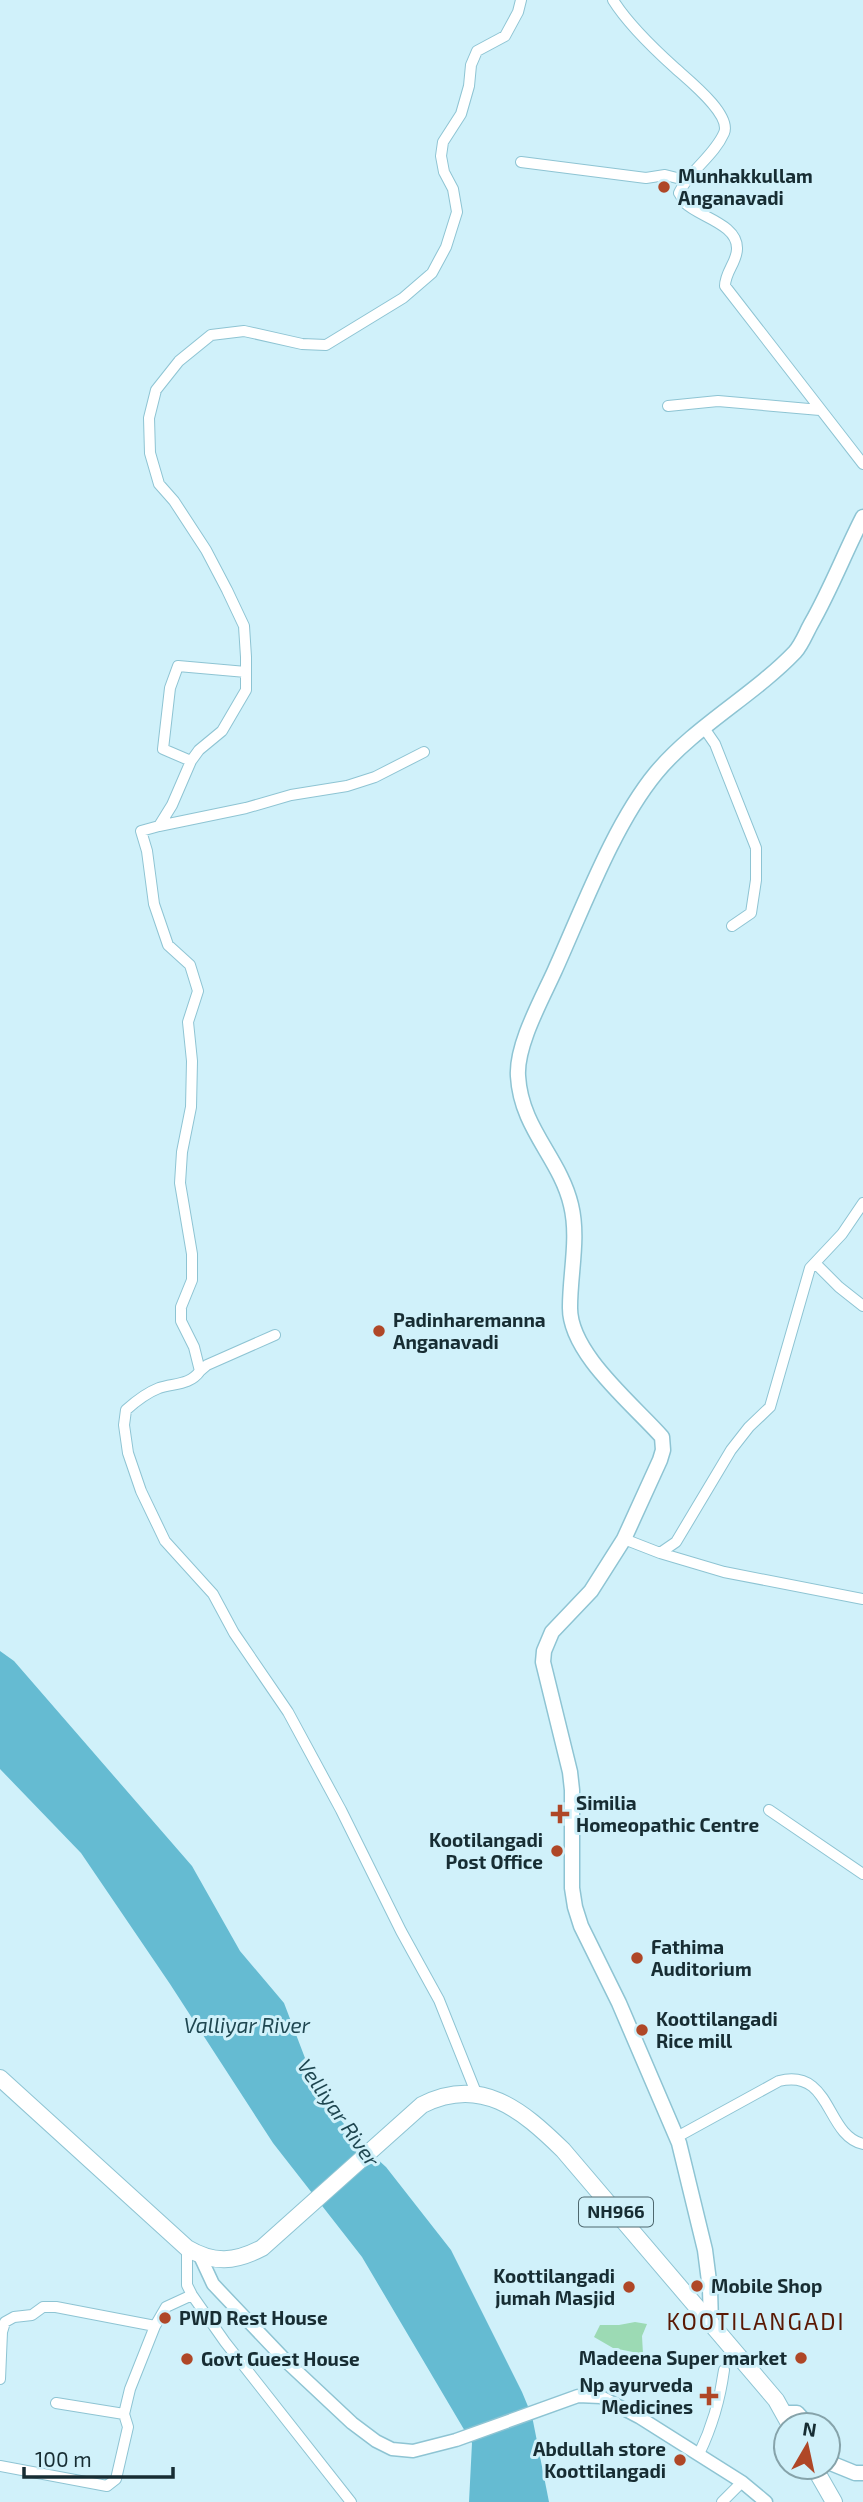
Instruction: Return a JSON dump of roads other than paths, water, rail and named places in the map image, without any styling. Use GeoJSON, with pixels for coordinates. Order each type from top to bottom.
{"type":"FeatureCollection","features":[{"type":"Feature","properties":{"kind":"highway"},"geometry":{"type":"LineString","coordinates":[[0,2078],[194,2252]]}},
{"type":"Feature","properties":{"kind":"highway","name":"NH966"},"geometry":{"type":"LineString","coordinates":[[194,2252],[219,2260],[243,2258],[262,2248],[422,2105],[440,2096],[465,2093],[489,2096],[536,2123],[564,2150],[711,2319],[776,2400],[782,2411]]}},
{"type":"Feature","properties":{"kind":"highway"},"geometry":{"type":"LineString","coordinates":[[822,2481],[834,2502]]}},
{"type":"Feature","properties":{"kind":"main road"},"geometry":{"type":"LineString","coordinates":[[711,2319],[705,2250],[677,2137],[619,2003],[581,1926],[575,1907],[572,1888],[571,1781],[543,1662],[544,1651],[552,1632],[591,1591],[624,1539],[660,1460],[663,1450],[662,1437],[586,1354],[575,1332],[569,1310],[574,1262],[571,1205],[564,1185],[526,1116],[517,1072],[522,1049],[542,1000],[621,829],[639,797],[658,771],[704,728],[797,650],[820,609],[863,517]]}},
{"type":"Feature","properties":{"kind":"main road"},"geometry":{"type":"LineString","coordinates":[[842,2468],[863,2473]]}},
{"type":"Feature","properties":{"kind":"street"},"geometry":{"type":"LineString","coordinates":[[159,826],[172,805],[191,761],[199,750],[222,731],[234,713],[246,690],[246,672],[244,626],[206,550],[174,501],[159,484],[150,453],[149,418],[156,390],[179,361],[211,335],[244,331],[302,345],[326,345],[403,298],[432,273],[446,247],[457,212],[453,189],[444,172],[441,156],[443,142],[461,114],[469,86],[471,65],[477,51],[505,36],[518,12],[521,0]]}},
{"type":"Feature","properties":{"kind":"street"},"geometry":{"type":"LineString","coordinates":[[613,0],[674,67],[702,92],[724,121],[723,134],[693,174],[685,180],[679,193],[685,203],[726,228],[734,238],[737,249],[725,277],[725,286],[863,464]]}},
{"type":"Feature","properties":{"kind":"street"},"geometry":{"type":"LineString","coordinates":[[521,162],[646,178],[665,175],[685,180]]}},
{"type":"Feature","properties":{"kind":"street"},"geometry":{"type":"LineString","coordinates":[[668,406],[718,401],[820,410]]}},
{"type":"Feature","properties":{"kind":"street"},"geometry":{"type":"LineString","coordinates":[[191,761],[163,749],[170,688],[178,666],[246,672]]}},
{"type":"Feature","properties":{"kind":"street"},"geometry":{"type":"LineString","coordinates":[[704,728],[715,744],[756,848],[756,880],[751,913],[732,926]]}},
{"type":"Feature","properties":{"kind":"street"},"geometry":{"type":"LineString","coordinates":[[200,1371],[194,1347],[181,1321],[181,1307],[192,1280],[192,1254],[180,1183],[182,1152],[191,1107],[192,1061],[188,1022],[198,991],[190,965],[167,945],[154,904],[147,851],[141,831],[246,808],[291,794],[347,786],[375,777],[424,752]]}},
{"type":"Feature","properties":{"kind":"street"},"geometry":{"type":"LineString","coordinates":[[660,1553],[676,1542],[731,1450],[769,1407],[810,1268],[842,1234],[863,1203]]}},
{"type":"Feature","properties":{"kind":"street"},"geometry":{"type":"LineString","coordinates":[[815,1263],[863,1306]]}},
{"type":"Feature","properties":{"kind":"street"},"geometry":{"type":"LineString","coordinates":[[275,1335],[207,1365],[194,1379],[159,1388],[139,1398],[126,1410],[124,1425],[128,1453],[141,1491],[165,1541],[213,1594],[234,1633],[294,1722],[439,2000],[477,2095]]}},
{"type":"Feature","properties":{"kind":"street"},"geometry":{"type":"LineString","coordinates":[[624,1539],[724,1572],[863,1599]]}},
{"type":"Feature","properties":{"kind":"street"},"geometry":{"type":"LineString","coordinates":[[769,1810],[863,1874]]}},
{"type":"Feature","properties":{"kind":"street"},"geometry":{"type":"LineString","coordinates":[[677,2137],[779,2081],[790,2079],[809,2084],[825,2100],[847,2134],[863,2144]]}},
{"type":"Feature","properties":{"kind":"street"},"geometry":{"type":"LineString","coordinates":[[194,2252],[187,2285],[192,2295],[225,2342],[351,2502]]}},
{"type":"Feature","properties":{"kind":"street"},"geometry":{"type":"LineString","coordinates":[[194,2252],[213,2284],[288,2363],[352,2423],[392,2449],[414,2451],[456,2440],[578,2396],[601,2397],[699,2454],[742,2482],[766,2502]]}},
{"type":"Feature","properties":{"kind":"street"},"geometry":{"type":"LineString","coordinates":[[0,2466],[107,2486],[116,2479],[128,2427],[124,2414],[130,2389],[155,2326],[166,2307],[192,2295]]}},
{"type":"Feature","properties":{"kind":"street"},"geometry":{"type":"LineString","coordinates":[[0,2379],[2,2332],[5,2322],[14,2316],[32,2315],[43,2307],[56,2307],[155,2326]]}},
{"type":"Feature","properties":{"kind":"street"},"geometry":{"type":"LineString","coordinates":[[699,2454],[711,2430],[718,2407],[724,2370]]}},
{"type":"Feature","properties":{"kind":"street"},"geometry":{"type":"LineString","coordinates":[[55,2403],[124,2414]]}},
{"type":"Feature","properties":{"kind":"street"},"geometry":{"type":"LineString","coordinates":[[722,2502],[742,2482]]}},
{"type":"Feature","properties":{"kind":"water","name":"Valliyar River"},"geometry":{"type":"Polygon","coordinates":[[[0,1651],[14,1661],[192,1866],[240,1951],[284,2003],[313,2079],[338,2117],[386,2167],[451,2250],[532,2416],[549,2502],[469,2502],[472,2443],[362,2257],[273,2143],[81,1853],[0,1769],[0,1651]]]}},
{"type":"Feature","properties":{"kind":"place","name":"Munhakkullam Anganavadi"},"geometry":{"type":"Point","coordinates":[664,187]}},
{"type":"Feature","properties":{"kind":"place","name":"Padinharemanna Anganavadi"},"geometry":{"type":"Point","coordinates":[379,1331]}},
{"type":"Feature","properties":{"kind":"place","name":"Similia Homeopathic Centre"},"geometry":{"type":"Point","coordinates":[560,1814]}},
{"type":"Feature","properties":{"kind":"place","name":"Kootilangadi Post Office"},"geometry":{"type":"Point","coordinates":[557,1851]}},
{"type":"Feature","properties":{"kind":"place","name":"Fathima Auditorium"},"geometry":{"type":"Point","coordinates":[637,1958]}},
{"type":"Feature","properties":{"kind":"place","name":"Koottilangadi Rice mill"},"geometry":{"type":"Point","coordinates":[642,2030]}},
{"type":"Feature","properties":{"kind":"place","name":"Mobile Shop"},"geometry":{"type":"Point","coordinates":[697,2286]}},
{"type":"Feature","properties":{"kind":"place","name":"Koottilangadi jumah Masjid"},"geometry":{"type":"Point","coordinates":[629,2287]}},
{"type":"Feature","properties":{"kind":"place","name":"PWD Rest House"},"geometry":{"type":"Point","coordinates":[165,2318]}},
{"type":"Feature","properties":{"kind":"place","name":"Madeena Super market"},"geometry":{"type":"Point","coordinates":[801,2358]}},
{"type":"Feature","properties":{"kind":"place","name":"Govt Guest House"},"geometry":{"type":"Point","coordinates":[187,2359]}},
{"type":"Feature","properties":{"kind":"place","name":"Np ayurveda Medicines"},"geometry":{"type":"Point","coordinates":[709,2396]}},
{"type":"Feature","properties":{"kind":"place","name":"Abdullah store Koottilangadi"},"geometry":{"type":"Point","coordinates":[680,2460]}},
{"type":"Feature","properties":{"kind":"district","name":"KOOTILANGADI"},"geometry":{"type":"Point","coordinates":[756,2322]}},
{"type":"Feature","properties":{"kind":"water label","name":"Velliyar River"},"geometry":{"type":"Point","coordinates":[338,2113]}}]}
